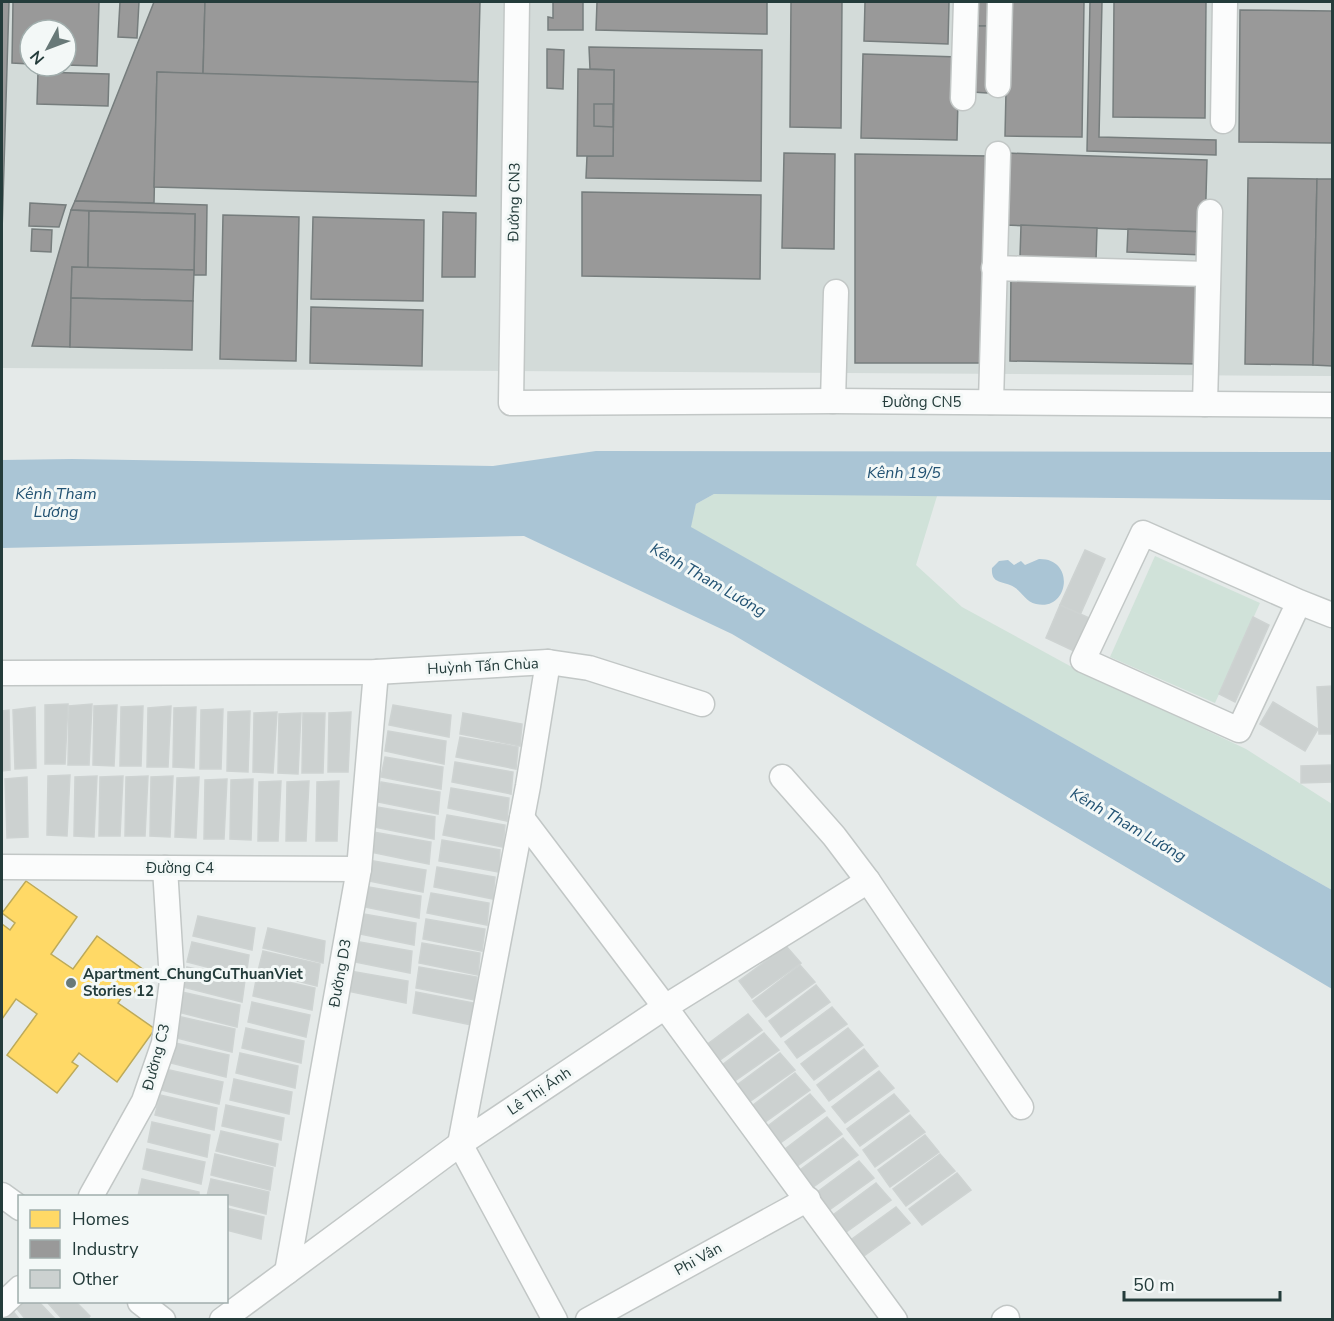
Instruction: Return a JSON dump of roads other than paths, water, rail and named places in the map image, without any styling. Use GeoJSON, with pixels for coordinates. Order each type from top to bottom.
{"type":"FeatureCollection","features":[{"type":"Feature","properties":{"kind":"street","name":"Đường CN3"},"geometry":{"type":"LineString","coordinates":[[511,403],[518,2]]}},
{"type":"Feature","properties":{"kind":"street"},"geometry":{"type":"LineString","coordinates":[[963,98],[966,2]]}},
{"type":"Feature","properties":{"kind":"street"},"geometry":{"type":"LineString","coordinates":[[998,85],[1000,2]]}},
{"type":"Feature","properties":{"kind":"street"},"geometry":{"type":"LineString","coordinates":[[1223,122],[1225,2]]}},
{"type":"Feature","properties":{"kind":"street"},"geometry":{"type":"LineString","coordinates":[[991,402],[998,154]]}},
{"type":"Feature","properties":{"kind":"street"},"geometry":{"type":"LineString","coordinates":[[1205,404],[1209,212]]}},
{"type":"Feature","properties":{"kind":"street"},"geometry":{"type":"LineString","coordinates":[[994,268],[1208,274]]}},
{"type":"Feature","properties":{"kind":"street"},"geometry":{"type":"LineString","coordinates":[[834,401],[836,292]]}},
{"type":"Feature","properties":{"kind":"street","name":"Đường CN5"},"geometry":{"type":"LineString","coordinates":[[511,403],[834,401],[1332,405]]}},
{"type":"Feature","properties":{"kind":"street"},"geometry":{"type":"LineString","coordinates":[[1299,602],[1239,730],[1083,660],[1143,533],[1332,615]]}},
{"type":"Feature","properties":{"kind":"street"},"geometry":{"type":"LineString","coordinates":[[548,662],[589,668],[702,704]]}},
{"type":"Feature","properties":{"kind":"street","name":"Huỳnh Tấn Chùa"},"geometry":{"type":"LineString","coordinates":[[2,673],[376,672],[548,662],[522,818],[460,1144]]}},
{"type":"Feature","properties":{"kind":"street","name":"Đường D3"},"geometry":{"type":"LineString","coordinates":[[287,1272],[359,869],[376,672]]}},
{"type":"Feature","properties":{"kind":"street"},"geometry":{"type":"LineString","coordinates":[[782,777],[834,836],[868,881],[1021,1107]]}},
{"type":"Feature","properties":{"kind":"street"},"geometry":{"type":"LineString","coordinates":[[522,818],[665,1006],[895,1320]]}},
{"type":"Feature","properties":{"kind":"street","name":"Đường C4"},"geometry":{"type":"LineString","coordinates":[[2,867],[359,869]]}},
{"type":"Feature","properties":{"kind":"street","name":"Đường C3"},"geometry":{"type":"LineString","coordinates":[[92,1195],[144,1101],[164,1043],[172,981],[165,868]]}},
{"type":"Feature","properties":{"kind":"street","name":"Lê Thị Ánh"},"geometry":{"type":"LineString","coordinates":[[230,1317],[460,1144],[665,1006],[868,881]]}},
{"type":"Feature","properties":{"kind":"street"},"geometry":{"type":"LineString","coordinates":[[460,1144],[555,1320]]}},
{"type":"Feature","properties":{"kind":"street"},"geometry":{"type":"LineString","coordinates":[[2,1195],[18,1207]]}},
{"type":"Feature","properties":{"kind":"street","name":"Phi Vân"},"geometry":{"type":"LineString","coordinates":[[588,1320],[808,1199]]}},
{"type":"Feature","properties":{"kind":"street"},"geometry":{"type":"LineString","coordinates":[[2,1305],[18,1290]]}},
{"type":"Feature","properties":{"kind":"street"},"geometry":{"type":"LineString","coordinates":[[141,1303],[163,1320]]}},
{"type":"Feature","properties":{"kind":"water","name":"Kênh Tham Lương"},"geometry":{"type":"Polygon","coordinates":[[[596,451],[1332,452],[1332,500],[714,494],[696,504],[691,527],[1332,890],[1332,989],[732,634],[524,536],[2,548],[2,460],[72,459],[493,466],[596,451]]]}},
{"type":"Feature","properties":{"kind":"water"},"geometry":{"type":"Polygon","coordinates":[[[1039,559],[1051,561],[1059,567],[1063,575],[1064,584],[1061,593],[1056,600],[1047,604],[1032,602],[1014,587],[996,580],[993,576],[992,568],[999,561],[1008,560],[1014,565],[1021,561],[1025,565],[1039,559]]]}},
{"type":"Feature","properties":{"kind":"place","name":"Apartment_ChungCuThuanViet Stories 12"},"geometry":{"type":"Point","coordinates":[71,983]}},
{"type":"Feature","properties":{"kind":"water label","name":"Kênh 19/5"},"geometry":{"type":"Point","coordinates":[904,473]}}]}
